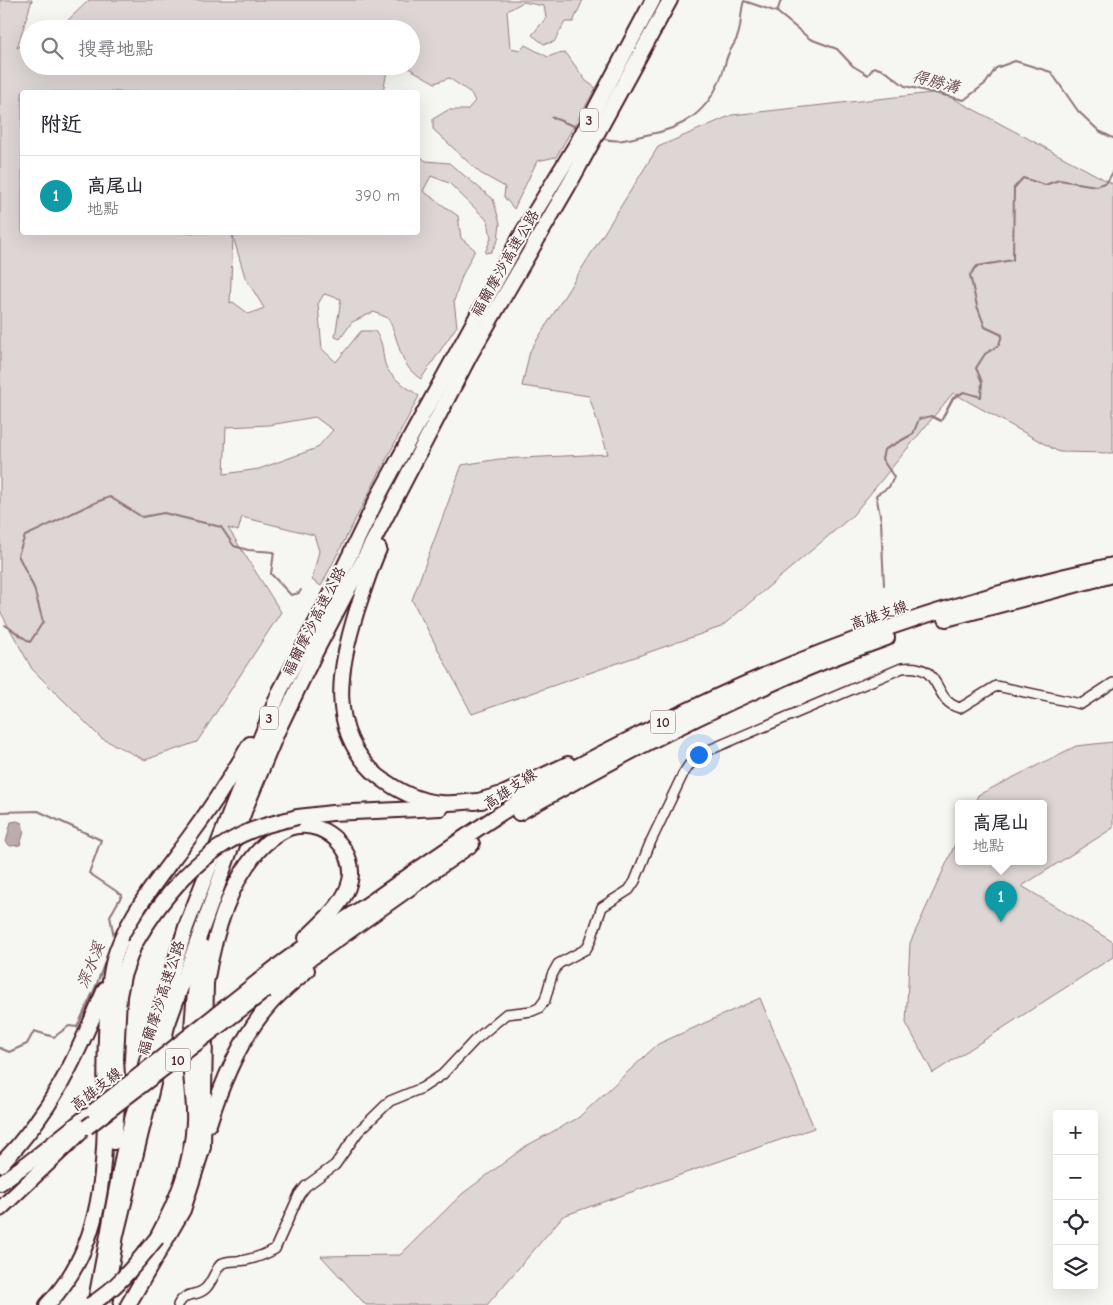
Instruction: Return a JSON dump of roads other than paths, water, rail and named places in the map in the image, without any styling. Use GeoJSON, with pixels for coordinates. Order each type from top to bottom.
{"type":"FeatureCollection","features":[{"type":"Feature","properties":{"kind":"highway","name":"福爾摩沙高速公路"},"geometry":{"type":"LineString","coordinates":[[626,67],[653,0]]}},
{"type":"Feature","properties":{"kind":"highway","name":"福爾摩沙高速公路"},"geometry":{"type":"LineString","coordinates":[[106,1305],[116,1235],[167,1026],[245,809],[278,730],[315,653],[470,355],[626,67],[670,0]]}},
{"type":"Feature","properties":{"kind":"highway","name":"福爾摩沙高速公路"},"geometry":{"type":"LineString","coordinates":[[95,1305],[122,1154],[159,1014],[186,927],[280,691],[329,598],[384,486],[522,232],[564,180]]}},
{"type":"Feature","properties":{"kind":"highway"},"geometry":{"type":"LineString","coordinates":[[394,502],[391,518],[372,566],[347,645],[340,678],[342,717],[362,758],[389,784],[404,793],[441,803],[482,801]]}},
{"type":"Feature","properties":{"kind":"highway","name":"高雄支線"},"geometry":{"type":"LineString","coordinates":[[263,985],[282,962],[411,872],[551,782],[613,748],[740,686],[854,640],[1041,581],[1113,565]]}},
{"type":"Feature","properties":{"kind":"highway","name":"高雄支線"},"geometry":{"type":"LineString","coordinates":[[0,1192],[263,985],[359,923],[502,823],[632,750],[697,717],[843,655],[913,630],[1020,598],[1113,576]]}},
{"type":"Feature","properties":{"kind":"highway"},"geometry":{"type":"LineString","coordinates":[[0,1165],[34,1127],[60,1089],[85,1037],[110,977],[118,949],[143,900],[232,775],[280,691]]}},
{"type":"Feature","properties":{"kind":"highway"},"geometry":{"type":"LineString","coordinates":[[106,1242],[105,1212],[118,1094],[116,1059],[119,996],[123,976],[134,945],[161,902],[206,857],[233,839],[261,827],[298,818],[332,813],[452,807],[482,801],[505,793],[549,771],[613,748]]}},
{"type":"Feature","properties":{"kind":"highway"},"geometry":{"type":"LineString","coordinates":[[203,1147],[206,982],[211,956],[226,906],[238,882],[264,845],[291,827],[313,827],[330,834],[342,844],[350,861],[350,881],[339,905],[282,962]]}},
{"type":"Feature","properties":{"kind":"highway"},"geometry":{"type":"LineString","coordinates":[[90,1305],[106,1295],[123,1279],[157,1238],[183,1182],[190,1154],[194,1121],[191,1074],[193,1004],[208,908]]}},
{"type":"Feature","properties":{"kind":"highway"},"geometry":{"type":"LineString","coordinates":[[128,1305],[183,1210],[218,1095],[232,1064],[270,1004],[323,956],[354,932],[359,923]]}},
{"type":"Feature","properties":{"kind":"highway"},"geometry":{"type":"LineString","coordinates":[[47,1305],[72,1275],[98,1206],[106,1137],[106,1038],[110,977]]}},
{"type":"Feature","properties":{"kind":"highway"},"geometry":{"type":"LineString","coordinates":[[0,1209],[84,1126]]}},
{"type":"Feature","properties":{"kind":"highway","name":"高雄支線"},"geometry":{"type":"LineString","coordinates":[[0,1183],[84,1126]]}},
{"type":"Feature","properties":{"kind":"street"},"geometry":{"type":"LineString","coordinates":[[178,1305],[184,1296],[203,1291],[215,1278],[217,1267],[222,1263],[245,1260],[275,1249],[299,1195],[306,1186],[335,1165],[358,1132],[390,1101],[422,1088],[442,1074],[475,1040],[506,1014],[532,1011],[539,1008],[545,1000],[558,964],[586,949],[602,907],[629,890],[635,881],[682,774],[689,765],[706,751],[902,668],[921,667],[928,671],[948,702],[960,708],[996,686],[1081,704],[1113,683]]}},
{"type":"Feature","properties":{"kind":"waterway","name":"得勝溝"},"geometry":{"type":"LineString","coordinates":[[781,0],[777,12],[810,39],[837,49],[853,66],[868,75],[874,67],[885,71],[905,86],[964,100],[986,83],[996,68],[1015,61],[1051,72],[1078,111],[1099,131],[1113,138]]}},
{"type":"Feature","properties":{"kind":"waterway"},"geometry":{"type":"LineString","coordinates":[[602,138],[608,140],[629,139],[672,128],[692,117],[709,100],[716,89],[728,55],[738,35],[744,1],[777,12]]}},
{"type":"Feature","properties":{"kind":"waterway"},"geometry":{"type":"LineString","coordinates":[[551,117],[579,128]]}},
{"type":"Feature","properties":{"kind":"waterway"},"geometry":{"type":"LineString","coordinates":[[884,585],[881,520],[876,495],[889,487],[894,477],[882,459],[884,450],[913,434],[919,419],[931,416],[941,421],[953,398],[964,392],[981,397],[982,382],[976,368],[985,354],[999,345],[1002,335],[985,327],[977,306],[970,275],[977,266],[1013,260],[1014,188],[1023,178],[1045,185],[1059,180],[1096,186],[1107,182],[1113,172]]}},
{"type":"Feature","properties":{"kind":"waterway"},"geometry":{"type":"LineString","coordinates":[[5,625],[30,642],[43,622],[34,588],[18,555],[25,536],[110,497],[142,517],[164,513],[221,527],[234,546],[248,550],[274,552],[271,574],[291,595],[299,593],[301,590]]}},
{"type":"Feature","properties":{"kind":"waterway","name":"深水溪"},"geometry":{"type":"LineString","coordinates":[[0,812],[38,811],[101,840],[89,873],[122,895],[110,916],[114,937],[96,986],[77,1027],[69,1026],[54,1037],[34,1031],[27,1044],[9,1052],[0,1048]]}},
{"type":"Feature","properties":{"kind":"place","name":"高尾山"},"geometry":{"type":"Point","coordinates":[1001,922]}}]}
